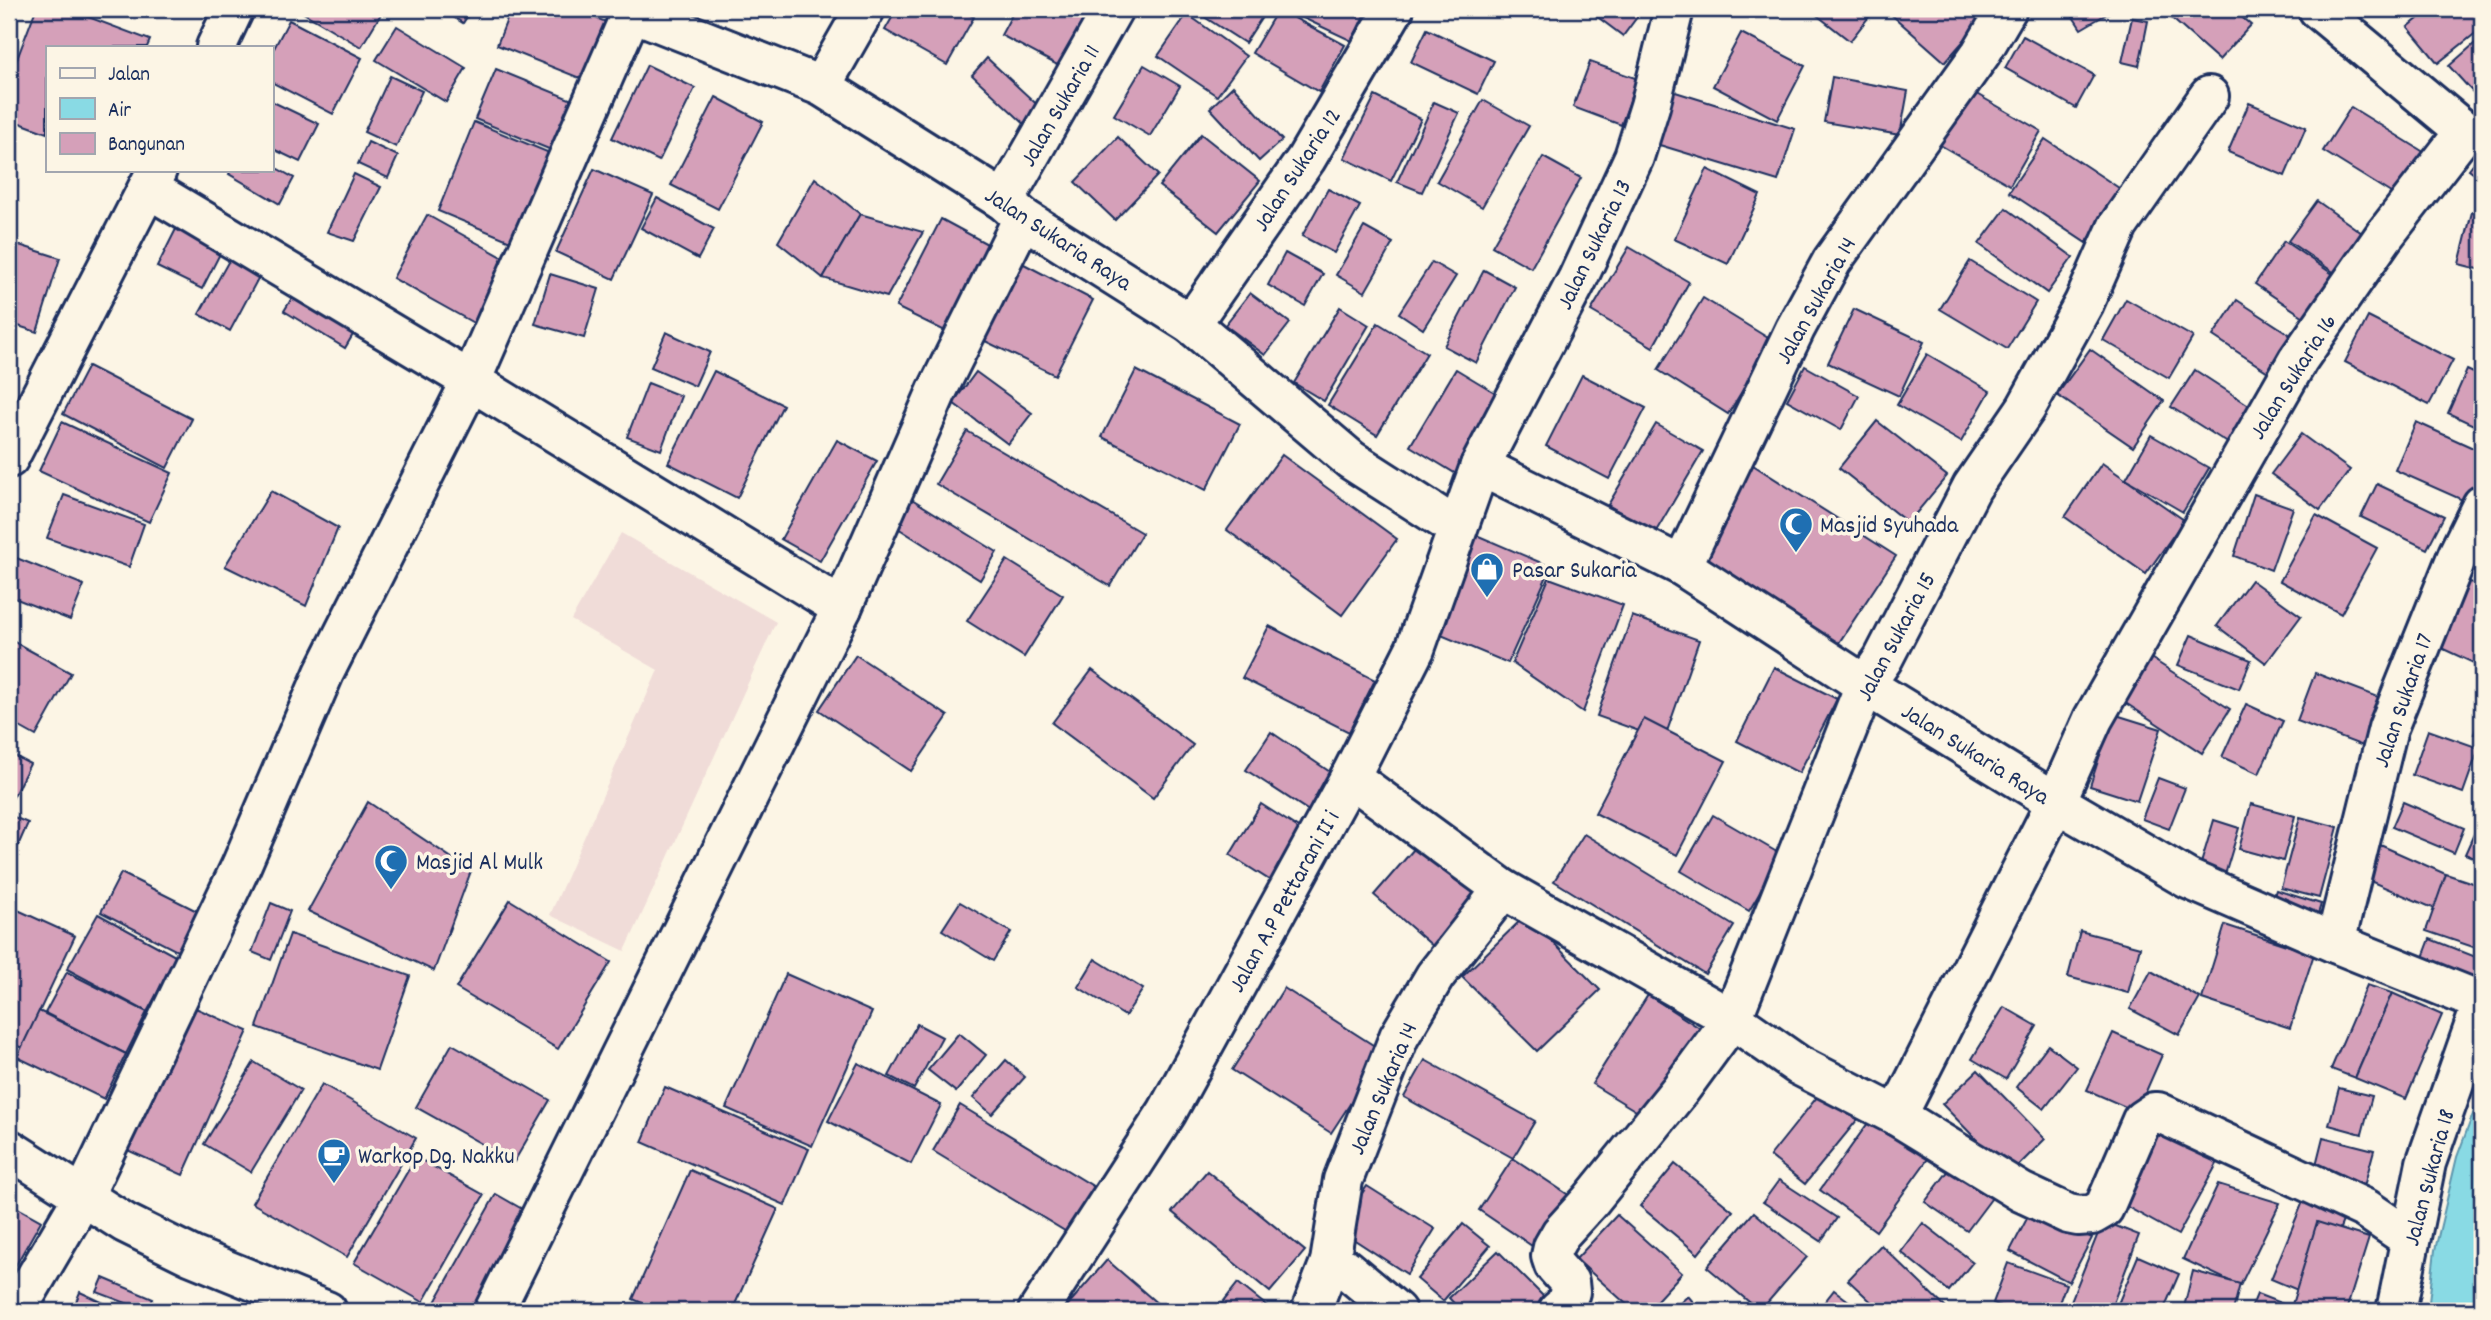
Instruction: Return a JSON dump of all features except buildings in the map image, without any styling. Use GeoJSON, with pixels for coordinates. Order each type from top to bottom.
{"type":"FeatureCollection","features":[{"type":"Feature","properties":{"kind":"street"},"geometry":{"type":"LineString","coordinates":[[216,46],[234,9]]}},
{"type":"Feature","properties":{"kind":"street"},"geometry":{"type":"LineString","coordinates":[[821,86],[865,9]]}},
{"type":"Feature","properties":{"kind":"street","name":"Jalan Sukaria 11"},"geometry":{"type":"LineString","coordinates":[[494,1311],[842,608],[1013,210],[1113,9]]}},
{"type":"Feature","properties":{"kind":"street","name":"Jalan Sukaria 12"},"geometry":{"type":"LineString","coordinates":[[1191,324],[1306,159],[1394,9]]}},
{"type":"Feature","properties":{"kind":"street","name":"Jalan Sukaria 13"},"geometry":{"type":"LineString","coordinates":[[1480,466],[1578,278],[1633,157],[1650,106],[1674,9]]}},
{"type":"Feature","properties":{"kind":"street","name":"Jalan Sukaria 14"},"geometry":{"type":"LineString","coordinates":[[1682,566],[1796,329],[1832,261],[1981,53],[2007,9]]}},
{"type":"Feature","properties":{"kind":"street","name":"Jalan Sukaria 16"},"geometry":{"type":"LineString","coordinates":[[2056,802],[2094,719],[2298,360],[2384,236],[2460,138],[2461,128],[2318,9]]}},
{"type":"Feature","properties":{"kind":"street"},"geometry":{"type":"LineString","coordinates":[[16,1311],[84,1195],[241,866],[324,673],[471,381],[630,10]]}},
{"type":"Feature","properties":{"kind":"street","name":"Jalan Sukaria Raya"},"geometry":{"type":"LineString","coordinates":[[630,10],[821,86],[1191,324],[1351,460],[1457,528]]}},
{"type":"Feature","properties":{"kind":"street","name":"Jalan Sukaria 15"},"geometry":{"type":"LineString","coordinates":[[1558,1311],[1565,1305],[1570,1292],[1569,1282],[1554,1265],[1551,1256],[1553,1247],[1561,1233],[1680,1090],[1732,1019],[1865,685],[1908,614],[1972,487],[2026,408],[2084,303],[2118,226],[2209,96]]}},
{"type":"Feature","properties":{"kind":"street"},"geometry":{"type":"LineString","coordinates":[[9,458],[153,179],[471,381],[842,608]]}},
{"type":"Feature","properties":{"kind":"street","name":"Jalan Sukaria Raya"},"geometry":{"type":"LineString","coordinates":[[1480,466],[1682,566],[1865,685],[2188,879],[2482,1003]]}},
{"type":"Feature","properties":{"kind":"street","name":"Jalan A.P Pettarani II i"},"geometry":{"type":"LineString","coordinates":[[1038,1311],[1167,1112],[1350,777],[1415,649],[1480,466]]}},
{"type":"Feature","properties":{"kind":"street","name":"Jalan Sukaria 17"},"geometry":{"type":"LineString","coordinates":[[2335,943],[2388,728],[2433,614],[2482,505]]}},
{"type":"Feature","properties":{"kind":"street"},"geometry":{"type":"LineString","coordinates":[[1350,777],[1503,889],[1732,1019],[1797,1065],[1897,1116],[2021,1192],[2068,1214],[2092,1215],[2104,1208],[2142,1120],[2158,1112],[2366,1209],[2410,1239]]}},
{"type":"Feature","properties":{"kind":"street"},"geometry":{"type":"LineString","coordinates":[[1897,1116],[2056,802]]}},
{"type":"Feature","properties":{"kind":"street","name":"Jalan Sukaria 14"},"geometry":{"type":"LineString","coordinates":[[1311,1311],[1330,1262],[1343,1180],[1399,1037],[1435,976],[1503,889]]}},
{"type":"Feature","properties":{"kind":"street","name":"Jalan Sukaria 18"},"geometry":{"type":"LineString","coordinates":[[2396,1311],[2426,1163],[2482,1003]]}},
{"type":"Feature","properties":{"kind":"street"},"geometry":{"type":"LineString","coordinates":[[9,1149],[125,1223],[192,1256],[327,1311]]}},
{"type":"Feature","properties":{"kind":"street"},"geometry":{"type":"LineString","coordinates":[[1330,1262],[1346,1269],[1396,1311]]}},
{"type":"Feature","properties":{"kind":"shaded area"},"geometry":{"type":"Polygon","coordinates":[[[621,533],[776,622],[625,951],[550,915],[658,670],[571,620],[621,533]]]}},
{"type":"Feature","properties":{"kind":"water"},"geometry":{"type":"Polygon","coordinates":[[[2482,1090],[2482,1311],[2428,1311],[2435,1250],[2457,1157],[2482,1090]]]}},
{"type":"Feature","properties":{"kind":"place","name":"Masjid Syuhada"},"geometry":{"type":"Point","coordinates":[1796,554]}},
{"type":"Feature","properties":{"kind":"place","name":"Pasar Sukaria"},"geometry":{"type":"Point","coordinates":[1487,599]}},
{"type":"Feature","properties":{"kind":"place","name":"Masjid Al Mulk"},"geometry":{"type":"Point","coordinates":[391,891]}},
{"type":"Feature","properties":{"kind":"place","name":"Warkop Dg. Nakku"},"geometry":{"type":"Point","coordinates":[334,1185]}}]}
